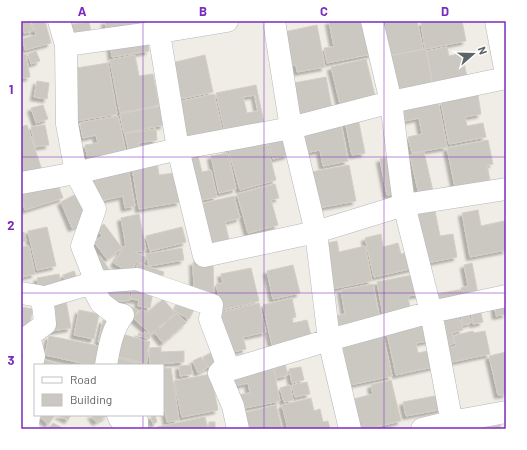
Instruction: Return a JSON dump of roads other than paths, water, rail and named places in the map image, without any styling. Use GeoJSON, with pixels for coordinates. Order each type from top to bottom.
{"type":"FeatureCollection","features":[{"type":"Feature","properties":{"kind":"street"},"geometry":{"type":"LineString","coordinates":[[59,21],[66,45],[67,124],[76,173],[95,209],[82,246],[96,282],[99,284],[94,292],[101,302],[114,313],[123,315],[117,323],[109,348],[106,364]]}},
{"type":"Feature","properties":{"kind":"street"},"geometry":{"type":"LineString","coordinates":[[66,45],[158,26],[227,21]]}},
{"type":"Feature","properties":{"kind":"street"},"geometry":{"type":"LineString","coordinates":[[274,21],[291,128],[316,232],[329,340],[350,429]]}},
{"type":"Feature","properties":{"kind":"street"},"geometry":{"type":"LineString","coordinates":[[372,21],[391,102],[404,205],[431,312],[452,426]]}},
{"type":"Feature","properties":{"kind":"street"},"geometry":{"type":"LineString","coordinates":[[496,21],[506,74]]}},
{"type":"Feature","properties":{"kind":"street"},"geometry":{"type":"LineString","coordinates":[[158,26],[178,149],[204,256],[316,232],[404,205],[506,189]]}},
{"type":"Feature","properties":{"kind":"street"},"geometry":{"type":"LineString","coordinates":[[21,182],[76,173],[178,149],[291,128],[391,102],[506,78]]}},
{"type":"Feature","properties":{"kind":"street"},"geometry":{"type":"LineString","coordinates":[[21,293],[39,296],[42,298],[96,282],[137,278],[212,306],[210,319],[227,364],[219,373]]}},
{"type":"Feature","properties":{"kind":"street"},"geometry":{"type":"LineString","coordinates":[[219,373],[329,340],[431,312],[506,296]]}},
{"type":"Feature","properties":{"kind":"street"},"geometry":{"type":"LineString","coordinates":[[29,429],[28,424],[31,400],[29,378],[34,356],[29,336],[45,324],[42,298]]}},
{"type":"Feature","properties":{"kind":"street"},"geometry":{"type":"LineString","coordinates":[[219,373],[233,406],[238,429]]}},
{"type":"Feature","properties":{"kind":"street"},"geometry":{"type":"LineString","coordinates":[[422,429],[452,426],[506,412]]}},
{"type":"Feature","properties":{"kind":"street"},"geometry":{"type":"LineString","coordinates":[[118,416],[120,419],[137,420],[137,429]]}}]}
